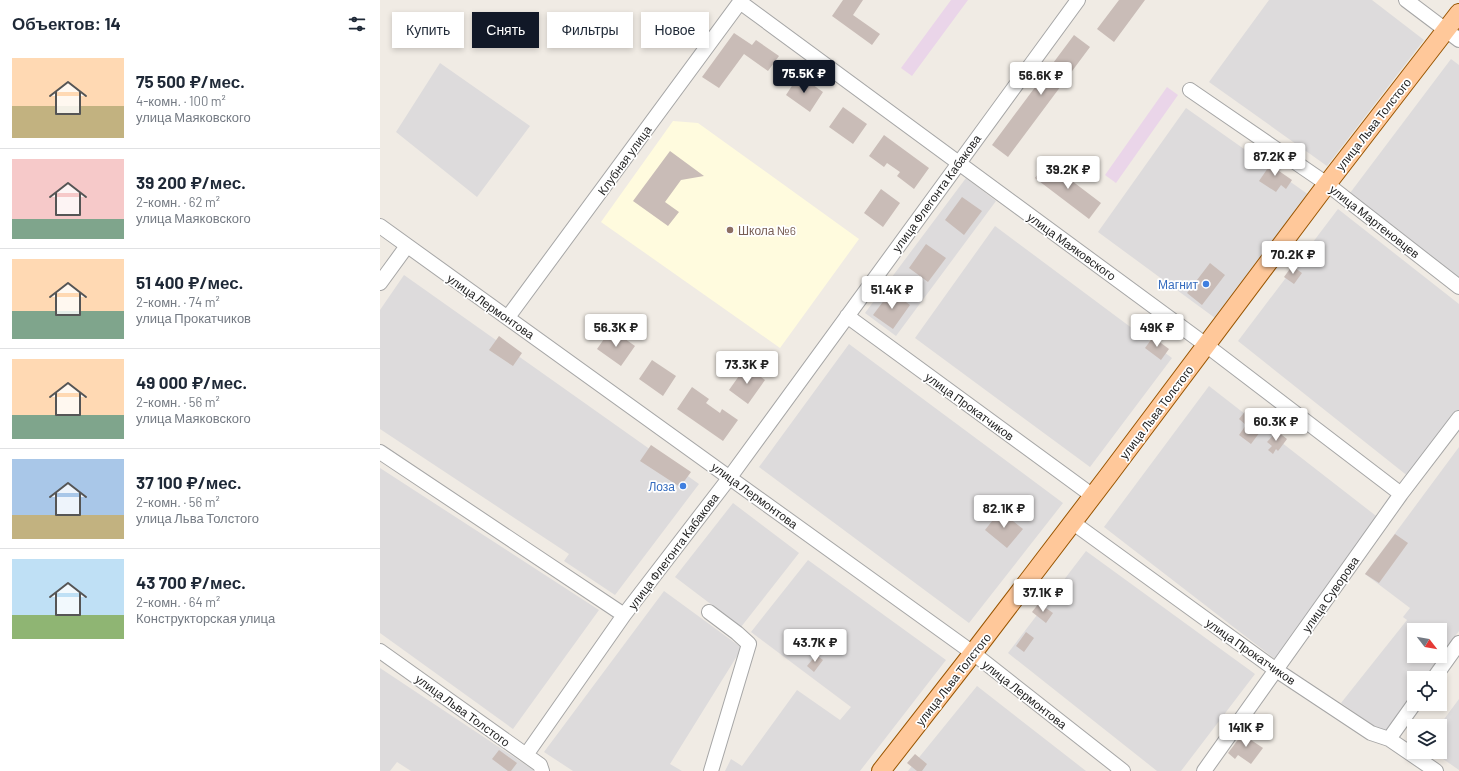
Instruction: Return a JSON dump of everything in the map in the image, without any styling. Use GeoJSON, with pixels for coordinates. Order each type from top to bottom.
{"type":"FeatureCollection","features":[{"type":"Feature","properties":{"kind":"main road","name":"улица Льва Толстого"},"geometry":{"type":"LineString","coordinates":[[881,771],[1093,496],[1326,184],[1452,35],[1459,13]]}},
{"type":"Feature","properties":{"kind":"street","name":"улица Флегонта Кабакова"},"geometry":{"type":"LineString","coordinates":[[526,755],[624,615],[730,477],[1078,0]]}},
{"type":"Feature","properties":{"kind":"street"},"geometry":{"type":"LineString","coordinates":[[1406,0],[1452,35]]}},
{"type":"Feature","properties":{"kind":"street","name":"улица Маяковского"},"geometry":{"type":"LineString","coordinates":[[740,2],[1206,345],[1401,494]]}},
{"type":"Feature","properties":{"kind":"street","name":"Клубная улица"},"geometry":{"type":"LineString","coordinates":[[508,317],[740,2]]}},
{"type":"Feature","properties":{"kind":"street","name":"улица Мартеновцев"},"geometry":{"type":"LineString","coordinates":[[1190,90],[1326,184],[1459,287]]}},
{"type":"Feature","properties":{"kind":"street","name":"улица Лермонтова"},"geometry":{"type":"LineString","coordinates":[[380,226],[973,653],[1123,771]]}},
{"type":"Feature","properties":{"kind":"street"},"geometry":{"type":"LineString","coordinates":[[380,283],[407,246]]}},
{"type":"Feature","properties":{"kind":"street","name":"улица Прокатчиков"},"geometry":{"type":"LineString","coordinates":[[846,316],[1093,496]]}},
{"type":"Feature","properties":{"kind":"street","name":"улица Суворова"},"geometry":{"type":"LineString","coordinates":[[1204,771],[1401,494],[1459,418]]}},
{"type":"Feature","properties":{"kind":"street"},"geometry":{"type":"LineString","coordinates":[[380,452],[624,615]]}},
{"type":"Feature","properties":{"kind":"street","name":"улица Прокатчиков"},"geometry":{"type":"LineString","coordinates":[[1072,522],[1276,670],[1371,733],[1389,739],[1436,771]]}},
{"type":"Feature","properties":{"kind":"street"},"geometry":{"type":"LineString","coordinates":[[709,612],[738,633],[749,644],[711,771]]}},
{"type":"Feature","properties":{"kind":"street"},"geometry":{"type":"LineString","coordinates":[[1439,671],[1459,643]]}},
{"type":"Feature","properties":{"kind":"street","name":"улица Льва Толстого"},"geometry":{"type":"LineString","coordinates":[[380,651],[540,765],[542,771]]}},
{"type":"Feature","properties":{"kind":"street"},"geometry":{"type":"LineString","coordinates":[[1389,739],[1409,711]]}},
{"type":"Feature","properties":{"kind":"shaded area"},"geometry":{"type":"Polygon","coordinates":[[[951,0],[968,0],[912,76],[901,68],[951,0]]]}},
{"type":"Feature","properties":{"kind":"shaded area"},"geometry":{"type":"Polygon","coordinates":[[[1269,0],[1372,0],[1424,40],[1327,166],[1209,82],[1269,0]]]}},
{"type":"Feature","properties":{"kind":"shaded area"},"geometry":{"type":"Polygon","coordinates":[[[1451,59],[1459,65],[1459,278],[1350,193],[1451,59]]]}},
{"type":"Feature","properties":{"kind":"shaded area"},"geometry":{"type":"Polygon","coordinates":[[[440,63],[530,126],[477,197],[396,132],[440,63]]]}},
{"type":"Feature","properties":{"kind":"shaded area"},"geometry":{"type":"Polygon","coordinates":[[[1167,87],[1178,95],[1116,183],[1105,175],[1167,87]]]}},
{"type":"Feature","properties":{"kind":"shaded area"},"geometry":{"type":"Polygon","coordinates":[[[1186,108],[1309,195],[1215,318],[1098,232],[1186,108]]]}},
{"type":"Feature","properties":{"kind":"shaded area","name":"Школа №6"},"geometry":{"type":"Polygon","coordinates":[[[673,121],[698,123],[859,239],[780,348],[601,222],[673,121]]]}},
{"type":"Feature","properties":{"kind":"shaded area"},"geometry":{"type":"Polygon","coordinates":[[[966,178],[996,201],[896,336],[865,313],[966,178]]]}},
{"type":"Feature","properties":{"kind":"shaded area"},"geometry":{"type":"Polygon","coordinates":[[[1338,209],[1459,304],[1459,410],[1409,477],[1238,341],[1338,209]]]}},
{"type":"Feature","properties":{"kind":"shaded area"},"geometry":{"type":"Polygon","coordinates":[[[995,226],[1172,358],[1090,467],[915,338],[995,226]]]}},
{"type":"Feature","properties":{"kind":"shaded area"},"geometry":{"type":"Polygon","coordinates":[[[404,275],[699,484],[615,595],[564,561],[569,554],[380,429],[380,310],[404,275]]]}},
{"type":"Feature","properties":{"kind":"shaded area"},"geometry":{"type":"Polygon","coordinates":[[[849,344],[1063,503],[969,623],[759,467],[849,344]]]}},
{"type":"Feature","properties":{"kind":"shaded area"},"geometry":{"type":"Polygon","coordinates":[[[1209,386],[1380,519],[1275,659],[1104,527],[1209,386]]]}},
{"type":"Feature","properties":{"kind":"shaded area"},"geometry":{"type":"Polygon","coordinates":[[[1459,447],[1459,631],[1447,647],[1447,623],[1407,623],[1407,663],[1435,663],[1429,671],[1407,671],[1407,702],[1384,733],[1341,703],[1407,620],[1403,617],[1410,608],[1365,574],[1459,447]]]}},
{"type":"Feature","properties":{"kind":"shaded area"},"geometry":{"type":"Polygon","coordinates":[[[380,468],[599,610],[513,729],[380,633],[380,468]]]}},
{"type":"Feature","properties":{"kind":"shaded area"},"geometry":{"type":"Polygon","coordinates":[[[733,503],[799,553],[741,627],[675,577],[733,503]]]}},
{"type":"Feature","properties":{"kind":"shaded area"},"geometry":{"type":"Polygon","coordinates":[[[1086,551],[1255,674],[1181,771],[1157,771],[1008,653],[1086,551]]]}},
{"type":"Feature","properties":{"kind":"shaded area"},"geometry":{"type":"Polygon","coordinates":[[[808,560],[946,660],[860,771],[725,771],[731,759],[742,766],[797,690],[840,720],[851,707],[751,632],[808,560]]]}},
{"type":"Feature","properties":{"kind":"shaded area"},"geometry":{"type":"Polygon","coordinates":[[[664,591],[742,648],[670,764],[682,771],[573,771],[544,752],[664,591]]]}},
{"type":"Feature","properties":{"kind":"shaded area"},"geometry":{"type":"Polygon","coordinates":[[[380,668],[535,771],[411,771],[397,762],[390,771],[380,771],[380,668]]]}},
{"type":"Feature","properties":{"kind":"shaded area"},"geometry":{"type":"Polygon","coordinates":[[[977,686],[1086,771],[908,771],[977,686]]]}},
{"type":"Feature","properties":{"kind":"shaded area"},"geometry":{"type":"Polygon","coordinates":[[[1459,699],[1459,770],[1443,759],[1447,759],[1447,719],[1444,719],[1459,699]]]}},
{"type":"Feature","properties":{"kind":"building"},"geometry":{"type":"Polygon","coordinates":[[[843,0],[863,0],[853,15],[880,34],[872,45],[832,16],[843,0]]]}},
{"type":"Feature","properties":{"kind":"building"},"geometry":{"type":"Polygon","coordinates":[[[1119,0],[1145,0],[1114,42],[1097,29],[1119,0]]]}},
{"type":"Feature","properties":{"kind":"building"},"geometry":{"type":"Polygon","coordinates":[[[734,33],[752,45],[756,40],[779,56],[768,71],[744,54],[719,88],[702,77],[734,33]]]}},
{"type":"Feature","properties":{"kind":"building"},"geometry":{"type":"Polygon","coordinates":[[[1074,35],[1090,47],[1008,157],[992,145],[1074,35]]]}},
{"type":"Feature","properties":{"kind":"building"},"geometry":{"type":"Polygon","coordinates":[[[799,75],[823,92],[810,112],[786,95],[799,75]]]}},
{"type":"Feature","properties":{"kind":"building"},"geometry":{"type":"Polygon","coordinates":[[[843,107],[867,124],[853,144],[829,127],[843,107]]]}},
{"type":"Feature","properties":{"kind":"building"},"geometry":{"type":"Polygon","coordinates":[[[884,135],[929,168],[914,189],[897,176],[900,172],[887,163],[884,167],[869,156],[884,135]]]}},
{"type":"Feature","properties":{"kind":"building"},"geometry":{"type":"Polygon","coordinates":[[[670,151],[704,176],[681,180],[665,202],[679,212],[668,226],[633,201],[670,151]]]}},
{"type":"Feature","properties":{"kind":"building"},"geometry":{"type":"Polygon","coordinates":[[[1274,159],[1283,165],[1279,171],[1292,180],[1286,189],[1281,185],[1276,192],[1259,181],[1274,159]]]}},
{"type":"Feature","properties":{"kind":"building"},"geometry":{"type":"Polygon","coordinates":[[[1047,162],[1101,203],[1089,219],[1035,178],[1047,162]]]}},
{"type":"Feature","properties":{"kind":"building"},"geometry":{"type":"Polygon","coordinates":[[[881,189],[900,203],[883,227],[864,213],[881,189]]]}},
{"type":"Feature","properties":{"kind":"building"},"geometry":{"type":"Polygon","coordinates":[[[962,197],[982,211],[964,235],[945,220],[962,197]]]}},
{"type":"Feature","properties":{"kind":"building"},"geometry":{"type":"Polygon","coordinates":[[[926,244],[946,258],[928,282],[909,268],[926,244]]]}},
{"type":"Feature","properties":{"kind":"building","name":"Магнит"},"geometry":{"type":"Polygon","coordinates":[[[1210,263],[1225,275],[1202,305],[1187,293],[1210,263]]]}},
{"type":"Feature","properties":{"kind":"building"},"geometry":{"type":"Polygon","coordinates":[[[1292,266],[1302,273],[1294,284],[1284,277],[1292,266]]]}},
{"type":"Feature","properties":{"kind":"building"},"geometry":{"type":"Polygon","coordinates":[[[891,291],[910,305],[893,329],[873,315],[891,291]]]}},
{"type":"Feature","properties":{"kind":"building"},"geometry":{"type":"Polygon","coordinates":[[[611,329],[635,346],[621,366],[597,349],[611,329]]]}},
{"type":"Feature","properties":{"kind":"building"},"geometry":{"type":"Polygon","coordinates":[[[499,336],[522,353],[513,366],[489,350],[499,336]]]}},
{"type":"Feature","properties":{"kind":"building"},"geometry":{"type":"Polygon","coordinates":[[[1153,337],[1169,349],[1161,360],[1145,348],[1153,337]]]}},
{"type":"Feature","properties":{"kind":"building"},"geometry":{"type":"Polygon","coordinates":[[[652,360],[676,376],[663,396],[639,379],[652,360]]]}},
{"type":"Feature","properties":{"kind":"building"},"geometry":{"type":"Polygon","coordinates":[[[746,366],[765,380],[748,404],[729,390],[746,366]]]}},
{"type":"Feature","properties":{"kind":"building"},"geometry":{"type":"Polygon","coordinates":[[[692,387],[709,399],[706,403],[720,413],[722,409],[738,420],[723,441],[677,409],[692,387]]]}},
{"type":"Feature","properties":{"kind":"building"},"geometry":{"type":"Polygon","coordinates":[[[1247,409],[1266,424],[1251,444],[1239,435],[1246,425],[1239,419],[1247,409]]]}},
{"type":"Feature","properties":{"kind":"building"},"geometry":{"type":"Polygon","coordinates":[[[1277,431],[1287,439],[1278,451],[1276,449],[1273,454],[1268,450],[1272,446],[1267,442],[1277,431]]]}},
{"type":"Feature","properties":{"kind":"building"},"geometry":{"type":"Polygon","coordinates":[[[651,445],[691,472],[680,487],[640,461],[651,445]]]}},
{"type":"Feature","properties":{"kind":"building"},"geometry":{"type":"Polygon","coordinates":[[[1000,511],[1023,529],[1007,548],[985,530],[1000,511]]]}},
{"type":"Feature","properties":{"kind":"building"},"geometry":{"type":"Polygon","coordinates":[[[1395,534],[1408,543],[1379,583],[1365,574],[1395,534]]]}},
{"type":"Feature","properties":{"kind":"building"},"geometry":{"type":"Polygon","coordinates":[[[1039,603],[1053,613],[1046,623],[1032,612],[1039,603]]]}},
{"type":"Feature","properties":{"kind":"building"},"geometry":{"type":"Polygon","coordinates":[[[1026,632],[1034,638],[1024,652],[1016,646],[1026,632]]]}},
{"type":"Feature","properties":{"kind":"building"},"geometry":{"type":"Polygon","coordinates":[[[816,655],[823,660],[814,672],[807,666],[816,655]]]}},
{"type":"Feature","properties":{"kind":"building"},"geometry":{"type":"Polygon","coordinates":[[[1246,729],[1254,735],[1251,740],[1263,748],[1251,764],[1238,755],[1235,759],[1228,753],[1246,729]]]}},
{"type":"Feature","properties":{"kind":"building"},"geometry":{"type":"Polygon","coordinates":[[[499,750],[517,763],[511,771],[508,771],[492,759],[499,750]]]}},
{"type":"Feature","properties":{"kind":"building"},"geometry":{"type":"Polygon","coordinates":[[[915,754],[927,764],[922,771],[917,771],[907,763],[915,754]]]}},
{"type":"Feature","properties":{"kind":"place","name":"Школа №6"},"geometry":{"type":"Point","coordinates":[730,230]}},
{"type":"Feature","properties":{"kind":"place","name":"Магнит"},"geometry":{"type":"Point","coordinates":[1206,284]}},
{"type":"Feature","properties":{"kind":"place","name":"Лоза"},"geometry":{"type":"Point","coordinates":[683,486]}}]}
